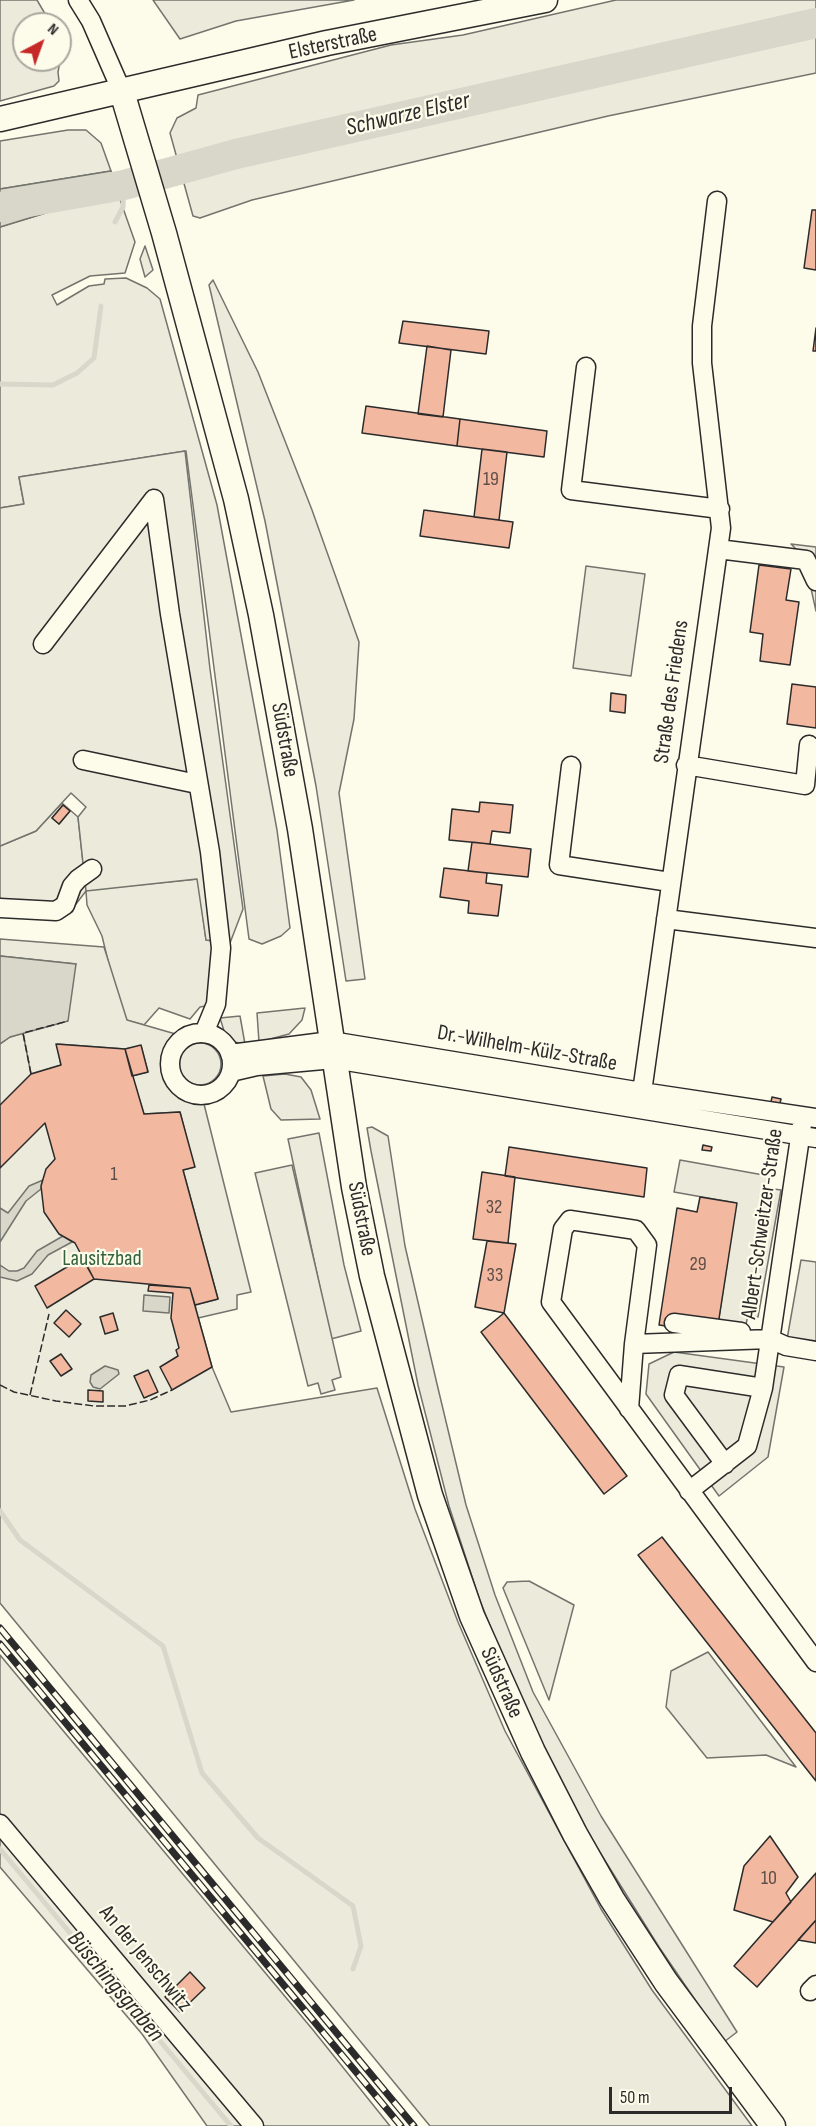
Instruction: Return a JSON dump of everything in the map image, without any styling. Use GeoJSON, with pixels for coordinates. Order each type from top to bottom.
{"type":"FeatureCollection","features":[{"type":"Feature","properties":{"kind":"main road","name":"Elsterstraße"},"geometry":{"type":"LineString","coordinates":[[0,119],[327,43],[545,0]]}},
{"type":"Feature","properties":{"kind":"main road","name":"Südstraße"},"geometry":{"type":"LineString","coordinates":[[122,92],[164,233],[236,498],[261,615],[300,829],[342,1124],[372,1276],[430,1495],[472,1616],[533,1752],[612,1899],[666,1982],[773,2126]]}},
{"type":"Feature","properties":{"kind":"street"},"geometry":{"type":"LineString","coordinates":[[78,0],[91,21],[122,92]]}},
{"type":"Feature","properties":{"kind":"street","name":"Straße des Friedens"},"geometry":{"type":"LineString","coordinates":[[642,1092],[718,549],[720,510],[702,363],[702,326],[717,201]]}},
{"type":"Feature","properties":{"kind":"street"},"geometry":{"type":"LineString","coordinates":[[586,367],[571,490],[720,510]]}},
{"type":"Feature","properties":{"kind":"street"},"geometry":{"type":"LineString","coordinates":[[43,644],[154,499],[211,862],[221,948],[216,1004],[204,1033]]}},
{"type":"Feature","properties":{"kind":"street"},"geometry":{"type":"LineString","coordinates":[[718,549],[806,560],[816,581]]}},
{"type":"Feature","properties":{"kind":"street"},"geometry":{"type":"LineString","coordinates":[[686,765],[805,784],[809,745]]}},
{"type":"Feature","properties":{"kind":"street"},"geometry":{"type":"LineString","coordinates":[[83,760],[197,784]]}},
{"type":"Feature","properties":{"kind":"street"},"geometry":{"type":"LineString","coordinates":[[571,766],[559,865],[670,882]]}},
{"type":"Feature","properties":{"kind":"street"},"geometry":{"type":"LineString","coordinates":[[0,908],[56,911],[65,905],[72,886],[78,879],[92,869]]}},
{"type":"Feature","properties":{"kind":"street"},"geometry":{"type":"LineString","coordinates":[[666,920],[816,938]]}},
{"type":"Feature","properties":{"kind":"street"},"geometry":{"type":"LineString","coordinates":[[204,1033],[224,1044],[231,1063],[226,1083],[216,1092],[202,1096],[185,1092],[177,1086],[169,1068],[173,1048],[182,1038],[204,1033]]}},
{"type":"Feature","properties":{"kind":"street","name":"Dr.-Wilhelm-Külz-Straße"},"geometry":{"type":"LineString","coordinates":[[231,1063],[257,1066],[332,1050],[810,1117]]}},
{"type":"Feature","properties":{"kind":"street","name":"Dr.-Wilhelm-Külz-Straße"},"geometry":{"type":"LineString","coordinates":[[332,1050],[808,1136]]}},
{"type":"Feature","properties":{"kind":"street","name":"Albert-Schweitzer-Straße"},"geometry":{"type":"LineString","coordinates":[[690,1491],[747,1446],[763,1388],[770,1336],[810,1117]]}},
{"type":"Feature","properties":{"kind":"street"},"geometry":{"type":"LineString","coordinates":[[629,1410],[634,1344],[647,1245],[636,1230],[570,1220],[563,1229],[551,1302],[629,1410],[816,1662]]}},
{"type":"Feature","properties":{"kind":"street"},"geometry":{"type":"LineString","coordinates":[[674,1323],[770,1336]]}},
{"type":"Feature","properties":{"kind":"street","name":"Albert-Schweitzer-Straße"},"geometry":{"type":"LineString","coordinates":[[634,1344],[770,1336],[786,1346],[816,1351]]}},
{"type":"Feature","properties":{"kind":"street"},"geometry":{"type":"LineString","coordinates":[[725,1464],[674,1395],[679,1375],[763,1388]]}},
{"type":"Feature","properties":{"kind":"street","name":"An der Jenschwitz"},"geometry":{"type":"LineString","coordinates":[[0,1824],[254,2126]]}},
{"type":"Feature","properties":{"kind":"green space"},"geometry":{"type":"Polygon","coordinates":[[[0,0],[37,0],[44,12],[12,12],[12,72],[58,72],[59,81],[54,86],[0,101],[0,0]]]}},
{"type":"Feature","properties":{"kind":"green space"},"geometry":{"type":"Polygon","coordinates":[[[153,0],[354,0],[236,21],[180,39],[153,0]]]}},
{"type":"Feature","properties":{"kind":"green space"},"geometry":{"type":"Polygon","coordinates":[[[616,0],[816,0],[816,73],[608,116],[252,200],[200,218],[193,216],[170,133],[177,118],[196,108],[198,95],[391,45],[463,35],[616,0]]]}},
{"type":"Feature","properties":{"kind":"green space"},"geometry":{"type":"Polygon","coordinates":[[[68,130],[86,130],[101,143],[111,171],[0,189],[0,141],[68,130]]]}},
{"type":"Feature","properties":{"kind":"green space"},"geometry":{"type":"Polygon","coordinates":[[[117,191],[135,242],[125,273],[90,276],[52,295],[57,305],[89,286],[104,284],[105,279],[126,278],[147,288],[160,299],[217,505],[277,830],[290,928],[281,936],[262,944],[249,939],[186,451],[19,477],[24,504],[0,508],[0,227],[117,191]]]}},
{"type":"Feature","properties":{"kind":"green space"},"geometry":{"type":"Polygon","coordinates":[[[145,246],[153,270],[145,277],[140,259],[145,246]]]}},
{"type":"Feature","properties":{"kind":"green space"},"geometry":{"type":"Polygon","coordinates":[[[213,280],[258,372],[312,510],[359,642],[354,719],[339,793],[365,979],[346,981],[316,786],[265,521],[209,285],[213,280]]]}},
{"type":"Feature","properties":{"kind":"green space"},"geometry":{"type":"Polygon","coordinates":[[[791,544],[816,547],[816,611],[804,557],[791,544]]]}},
{"type":"Feature","properties":{"kind":"green space"},"geometry":{"type":"Polygon","coordinates":[[[586,566],[645,574],[631,676],[573,668],[586,566]]]}},
{"type":"Feature","properties":{"kind":"green space"},"geometry":{"type":"Polygon","coordinates":[[[62,803],[78,817],[86,890],[198,879],[206,940],[230,943],[216,1004],[200,1007],[190,1019],[159,1008],[144,1025],[122,1019],[102,936],[87,905],[86,891],[76,904],[68,906],[0,903],[0,846],[36,831],[62,803]],[[63,805],[52,818],[59,824],[70,811],[63,805]]]}},
{"type":"Feature","properties":{"kind":"green space"},"geometry":{"type":"Polygon","coordinates":[[[305,1008],[302,1020],[289,1034],[259,1042],[257,1013],[305,1008]]]}},
{"type":"Feature","properties":{"kind":"green space"},"geometry":{"type":"Polygon","coordinates":[[[240,1016],[245,1044],[234,1042],[225,1034],[220,1018],[240,1016]]]}},
{"type":"Feature","properties":{"kind":"green space"},"geometry":{"type":"Polygon","coordinates":[[[23,1033],[32,1074],[61,1065],[56,1044],[125,1049],[132,1076],[180,1112],[195,1167],[183,1171],[218,1299],[195,1306],[212,1367],[231,1412],[377,1388],[415,1509],[458,1622],[505,1731],[601,1909],[652,1990],[752,2126],[430,2126],[0,1603],[0,1044],[10,1037],[23,1033]]]}},
{"type":"Feature","properties":{"kind":"green space"},"geometry":{"type":"Polygon","coordinates":[[[200,1043],[215,1049],[221,1064],[215,1079],[200,1085],[185,1079],[179,1064],[185,1049],[200,1043]]]}},
{"type":"Feature","properties":{"kind":"green space"},"geometry":{"type":"Polygon","coordinates":[[[285,1074],[301,1077],[311,1090],[320,1119],[281,1120],[271,1109],[263,1076],[285,1074]]]}},
{"type":"Feature","properties":{"kind":"green space"},"geometry":{"type":"Polygon","coordinates":[[[372,1127],[388,1136],[405,1246],[437,1384],[466,1505],[495,1595],[533,1692],[601,1816],[737,2032],[724,2042],[659,1947],[584,1827],[520,1699],[480,1601],[449,1506],[418,1385],[371,1151],[367,1128],[372,1127]]]}},
{"type":"Feature","properties":{"kind":"green space"},"geometry":{"type":"Polygon","coordinates":[[[319,1133],[344,1265],[361,1331],[331,1339],[288,1139],[319,1133]]]}},
{"type":"Feature","properties":{"kind":"green space"},"geometry":{"type":"Polygon","coordinates":[[[529,1581],[574,1605],[549,1700],[503,1588],[507,1582],[529,1581]]]}},
{"type":"Feature","properties":{"kind":"green space"},"geometry":{"type":"Polygon","coordinates":[[[708,1652],[796,1767],[766,1755],[707,1758],[666,1707],[671,1671],[708,1652]]]}},
{"type":"Feature","properties":{"kind":"green space"},"geometry":{"type":"Polygon","coordinates":[[[0,1655],[313,2030],[390,2126],[207,2126],[142,2034],[0,1867],[0,1655]]]}},
{"type":"Feature","properties":{"kind":"shaded area"},"geometry":{"type":"Polygon","coordinates":[[[111,171],[117,191],[0,227],[0,189],[111,171]]]}},
{"type":"Feature","properties":{"kind":"shaded area"},"geometry":{"type":"Polygon","coordinates":[[[185,451],[210,669],[243,909],[230,943],[206,940],[197,879],[86,891],[78,817],[86,807],[71,793],[36,831],[0,846],[0,508],[24,504],[19,477],[185,451]]]}},
{"type":"Feature","properties":{"kind":"shaded area"},"geometry":{"type":"Polygon","coordinates":[[[0,939],[104,947],[127,1020],[186,1037],[173,1048],[169,1068],[177,1086],[185,1092],[202,1096],[251,1292],[237,1295],[237,1309],[198,1318],[195,1305],[218,1299],[183,1170],[194,1167],[180,1112],[144,1114],[132,1076],[148,1072],[141,1046],[125,1049],[57,1044],[61,1065],[31,1074],[23,1033],[76,964],[0,956],[0,939]]]}},
{"type":"Feature","properties":{"kind":"shaded area"},"geometry":{"type":"Polygon","coordinates":[[[0,956],[76,964],[68,1021],[10,1037],[0,1044],[0,956]]]}},
{"type":"Feature","properties":{"kind":"shaded area"},"geometry":{"type":"Polygon","coordinates":[[[680,1160],[769,1176],[767,1188],[781,1190],[758,1317],[748,1316],[745,1328],[718,1325],[736,1203],[674,1192],[680,1160]]]}},
{"type":"Feature","properties":{"kind":"shaded area"},"geometry":{"type":"Polygon","coordinates":[[[292,1165],[341,1377],[332,1380],[335,1390],[321,1394],[318,1383],[308,1386],[255,1173],[292,1165]]]}},
{"type":"Feature","properties":{"kind":"shaded area"},"geometry":{"type":"Polygon","coordinates":[[[43,1180],[41,1189],[26,1201],[0,1242],[0,1208],[8,1213],[29,1186],[43,1180]]]}},
{"type":"Feature","properties":{"kind":"shaded area"},"geometry":{"type":"Polygon","coordinates":[[[63,1236],[72,1242],[48,1255],[32,1274],[17,1281],[0,1277],[0,1265],[9,1271],[24,1268],[37,1251],[63,1236]]]}},
{"type":"Feature","properties":{"kind":"shaded area"},"geometry":{"type":"Polygon","coordinates":[[[801,1260],[816,1262],[816,1351],[786,1345],[801,1260]]]}},
{"type":"Feature","properties":{"kind":"shaded area"},"geometry":{"type":"Polygon","coordinates":[[[144,1295],[170,1297],[169,1313],[143,1311],[144,1295]]]}},
{"type":"Feature","properties":{"kind":"shaded area"},"geometry":{"type":"Polygon","coordinates":[[[674,1352],[784,1367],[768,1457],[719,1496],[646,1394],[649,1364],[674,1352]]]}},
{"type":"Feature","properties":{"kind":"shaded area"},"geometry":{"type":"Polygon","coordinates":[[[105,1366],[118,1370],[119,1374],[100,1389],[93,1387],[90,1382],[91,1375],[105,1366]]]}},
{"type":"Feature","properties":{"kind":"building"},"geometry":{"type":"Polygon","coordinates":[[[812,210],[816,210],[816,270],[804,268],[812,210]]]}},
{"type":"Feature","properties":{"kind":"building"},"geometry":{"type":"Polygon","coordinates":[[[403,321],[489,331],[486,354],[399,343],[403,321]]]}},
{"type":"Feature","properties":{"kind":"building"},"geometry":{"type":"Polygon","coordinates":[[[816,328],[816,351],[813,351],[816,328]]]}},
{"type":"Feature","properties":{"kind":"building"},"geometry":{"type":"Polygon","coordinates":[[[427,346],[451,350],[443,417],[418,414],[427,346]]]}},
{"type":"Feature","properties":{"kind":"building"},"geometry":{"type":"Polygon","coordinates":[[[366,406],[460,419],[457,446],[362,433],[366,406]]]}},
{"type":"Feature","properties":{"kind":"building"},"geometry":{"type":"Polygon","coordinates":[[[460,419],[547,431],[544,457],[457,446],[460,419]]]}},
{"type":"Feature","properties":{"kind":"building"},"geometry":{"type":"Polygon","coordinates":[[[482,449],[507,452],[499,520],[474,517],[482,449]]]}},
{"type":"Feature","properties":{"kind":"building"},"geometry":{"type":"Polygon","coordinates":[[[424,510],[513,522],[509,548],[420,536],[424,510]]]}},
{"type":"Feature","properties":{"kind":"building"},"geometry":{"type":"Polygon","coordinates":[[[759,565],[791,569],[786,600],[799,602],[790,665],[760,661],[763,634],[750,632],[759,565]]]}},
{"type":"Feature","properties":{"kind":"building"},"geometry":{"type":"Polygon","coordinates":[[[792,684],[816,687],[816,728],[787,724],[792,684]]]}},
{"type":"Feature","properties":{"kind":"building"},"geometry":{"type":"Polygon","coordinates":[[[611,693],[626,695],[625,713],[610,711],[611,693]]]}},
{"type":"Feature","properties":{"kind":"building"},"geometry":{"type":"Polygon","coordinates":[[[480,802],[513,805],[510,833],[492,831],[490,844],[449,840],[452,809],[479,812],[480,802]]]}},
{"type":"Feature","properties":{"kind":"building"},"geometry":{"type":"Polygon","coordinates":[[[63,805],[70,811],[59,824],[52,818],[63,805]]]}},
{"type":"Feature","properties":{"kind":"building"},"geometry":{"type":"Polygon","coordinates":[[[472,842],[531,849],[528,877],[468,871],[472,842]]]}},
{"type":"Feature","properties":{"kind":"building"},"geometry":{"type":"Polygon","coordinates":[[[444,868],[487,873],[486,883],[502,885],[498,916],[468,913],[469,901],[440,897],[444,868]]]}},
{"type":"Feature","properties":{"kind":"building","name":"Lausitzbad"},"geometry":{"type":"Polygon","coordinates":[[[56,1044],[125,1049],[144,1114],[180,1112],[195,1167],[183,1170],[218,1299],[195,1305],[190,1288],[94,1279],[75,1243],[59,1234],[44,1212],[41,1186],[46,1169],[55,1159],[45,1123],[0,1168],[0,1105],[31,1074],[61,1065],[56,1044]]]}},
{"type":"Feature","properties":{"kind":"building"},"geometry":{"type":"Polygon","coordinates":[[[141,1045],[148,1072],[132,1076],[125,1049],[141,1045]]]}},
{"type":"Feature","properties":{"kind":"building"},"geometry":{"type":"Polygon","coordinates":[[[772,1097],[781,1099],[780,1103],[771,1102],[772,1097]]]}},
{"type":"Feature","properties":{"kind":"building"},"geometry":{"type":"Polygon","coordinates":[[[703,1145],[712,1147],[711,1151],[702,1150],[703,1145]]]}},
{"type":"Feature","properties":{"kind":"building"},"geometry":{"type":"Polygon","coordinates":[[[509,1147],[647,1168],[644,1197],[505,1176],[509,1147]]]}},
{"type":"Feature","properties":{"kind":"building"},"geometry":{"type":"Polygon","coordinates":[[[482,1172],[515,1177],[508,1243],[473,1239],[482,1172]]]}},
{"type":"Feature","properties":{"kind":"building"},"geometry":{"type":"Polygon","coordinates":[[[700,1197],[737,1203],[718,1325],[673,1327],[659,1325],[677,1208],[697,1212],[700,1197]]]}},
{"type":"Feature","properties":{"kind":"building"},"geometry":{"type":"Polygon","coordinates":[[[487,1241],[516,1244],[504,1313],[475,1307],[487,1241]]]}},
{"type":"Feature","properties":{"kind":"building"},"geometry":{"type":"Polygon","coordinates":[[[82,1258],[94,1279],[47,1308],[35,1286],[82,1258]]]}},
{"type":"Feature","properties":{"kind":"building"},"geometry":{"type":"Polygon","coordinates":[[[149,1285],[190,1288],[212,1367],[172,1390],[160,1367],[178,1356],[176,1350],[179,1348],[171,1318],[173,1293],[148,1291],[149,1285]]]}},
{"type":"Feature","properties":{"kind":"building"},"geometry":{"type":"Polygon","coordinates":[[[66,1310],[81,1324],[69,1337],[54,1323],[66,1310]]]}},
{"type":"Feature","properties":{"kind":"building"},"geometry":{"type":"Polygon","coordinates":[[[113,1313],[118,1330],[105,1334],[100,1317],[113,1313]]]}},
{"type":"Feature","properties":{"kind":"building"},"geometry":{"type":"Polygon","coordinates":[[[504,1313],[627,1476],[604,1494],[481,1332],[504,1313]]]}},
{"type":"Feature","properties":{"kind":"building"},"geometry":{"type":"Polygon","coordinates":[[[61,1354],[72,1369],[61,1376],[50,1361],[61,1354]]]}},
{"type":"Feature","properties":{"kind":"building"},"geometry":{"type":"Polygon","coordinates":[[[148,1370],[158,1392],[144,1398],[134,1376],[148,1370]]]}},
{"type":"Feature","properties":{"kind":"building"},"geometry":{"type":"Polygon","coordinates":[[[88,1390],[103,1391],[103,1402],[88,1401],[88,1390]]]}},
{"type":"Feature","properties":{"kind":"building"},"geometry":{"type":"Polygon","coordinates":[[[662,1537],[816,1733],[816,1781],[638,1555],[662,1537]]]}},
{"type":"Feature","properties":{"kind":"building"},"geometry":{"type":"Polygon","coordinates":[[[770,1836],[798,1877],[786,1893],[791,1902],[773,1922],[734,1910],[744,1866],[770,1836]]]}},
{"type":"Feature","properties":{"kind":"building"},"geometry":{"type":"Polygon","coordinates":[[[816,1873],[816,1920],[757,1987],[734,1966],[816,1873]]]}},
{"type":"Feature","properties":{"kind":"building"},"geometry":{"type":"Polygon","coordinates":[[[816,1920],[816,1943],[798,1940],[816,1920]]]}},
{"type":"Feature","properties":{"kind":"building"},"geometry":{"type":"Polygon","coordinates":[[[190,1972],[205,1988],[180,2012],[165,1997],[190,1972]]]}},
{"type":"Feature","properties":{"kind":"waterway","name":"Schwarze Elster"},"geometry":{"type":"LineString","coordinates":[[0,207],[124,185],[236,154],[816,23]]}},
{"type":"Feature","properties":{"kind":"waterway","name":"Büschingsgraben"},"geometry":{"type":"LineString","coordinates":[[115,222],[123,207],[124,185]]}},
{"type":"Feature","properties":{"kind":"waterway","name":"Büschingsgraben"},"geometry":{"type":"LineString","coordinates":[[0,384],[53,385],[77,373],[94,358],[101,306]]}},
{"type":"Feature","properties":{"kind":"waterway"},"geometry":{"type":"LineString","coordinates":[[0,1511],[20,1540],[163,1646],[202,1773],[258,1838],[353,1906],[361,1946],[353,1969]]}},
{"type":"Feature","properties":{"kind":"waterway","name":"Büschingsgraben"},"geometry":{"type":"LineString","coordinates":[[0,1849],[231,2126]]}},
{"type":"Feature","properties":{"kind":"railway"},"geometry":{"type":"LineString","coordinates":[[0,1628],[414,2126]]}},
{"type":"Feature","properties":{"kind":"railway"},"geometry":{"type":"LineString","coordinates":[[0,1644],[401,2126]]}},
{"type":"Feature","properties":{"kind":"fence"},"geometry":{"type":"LineString","coordinates":[[31,1074],[23,1033],[68,1021]]}},
{"type":"Feature","properties":{"kind":"fence"},"geometry":{"type":"LineString","coordinates":[[30,1395],[49,1314]]}},
{"type":"Feature","properties":{"kind":"fence"},"geometry":{"type":"LineString","coordinates":[[0,1385],[14,1392],[94,1406],[125,1406],[150,1400],[172,1390]]}}]}
